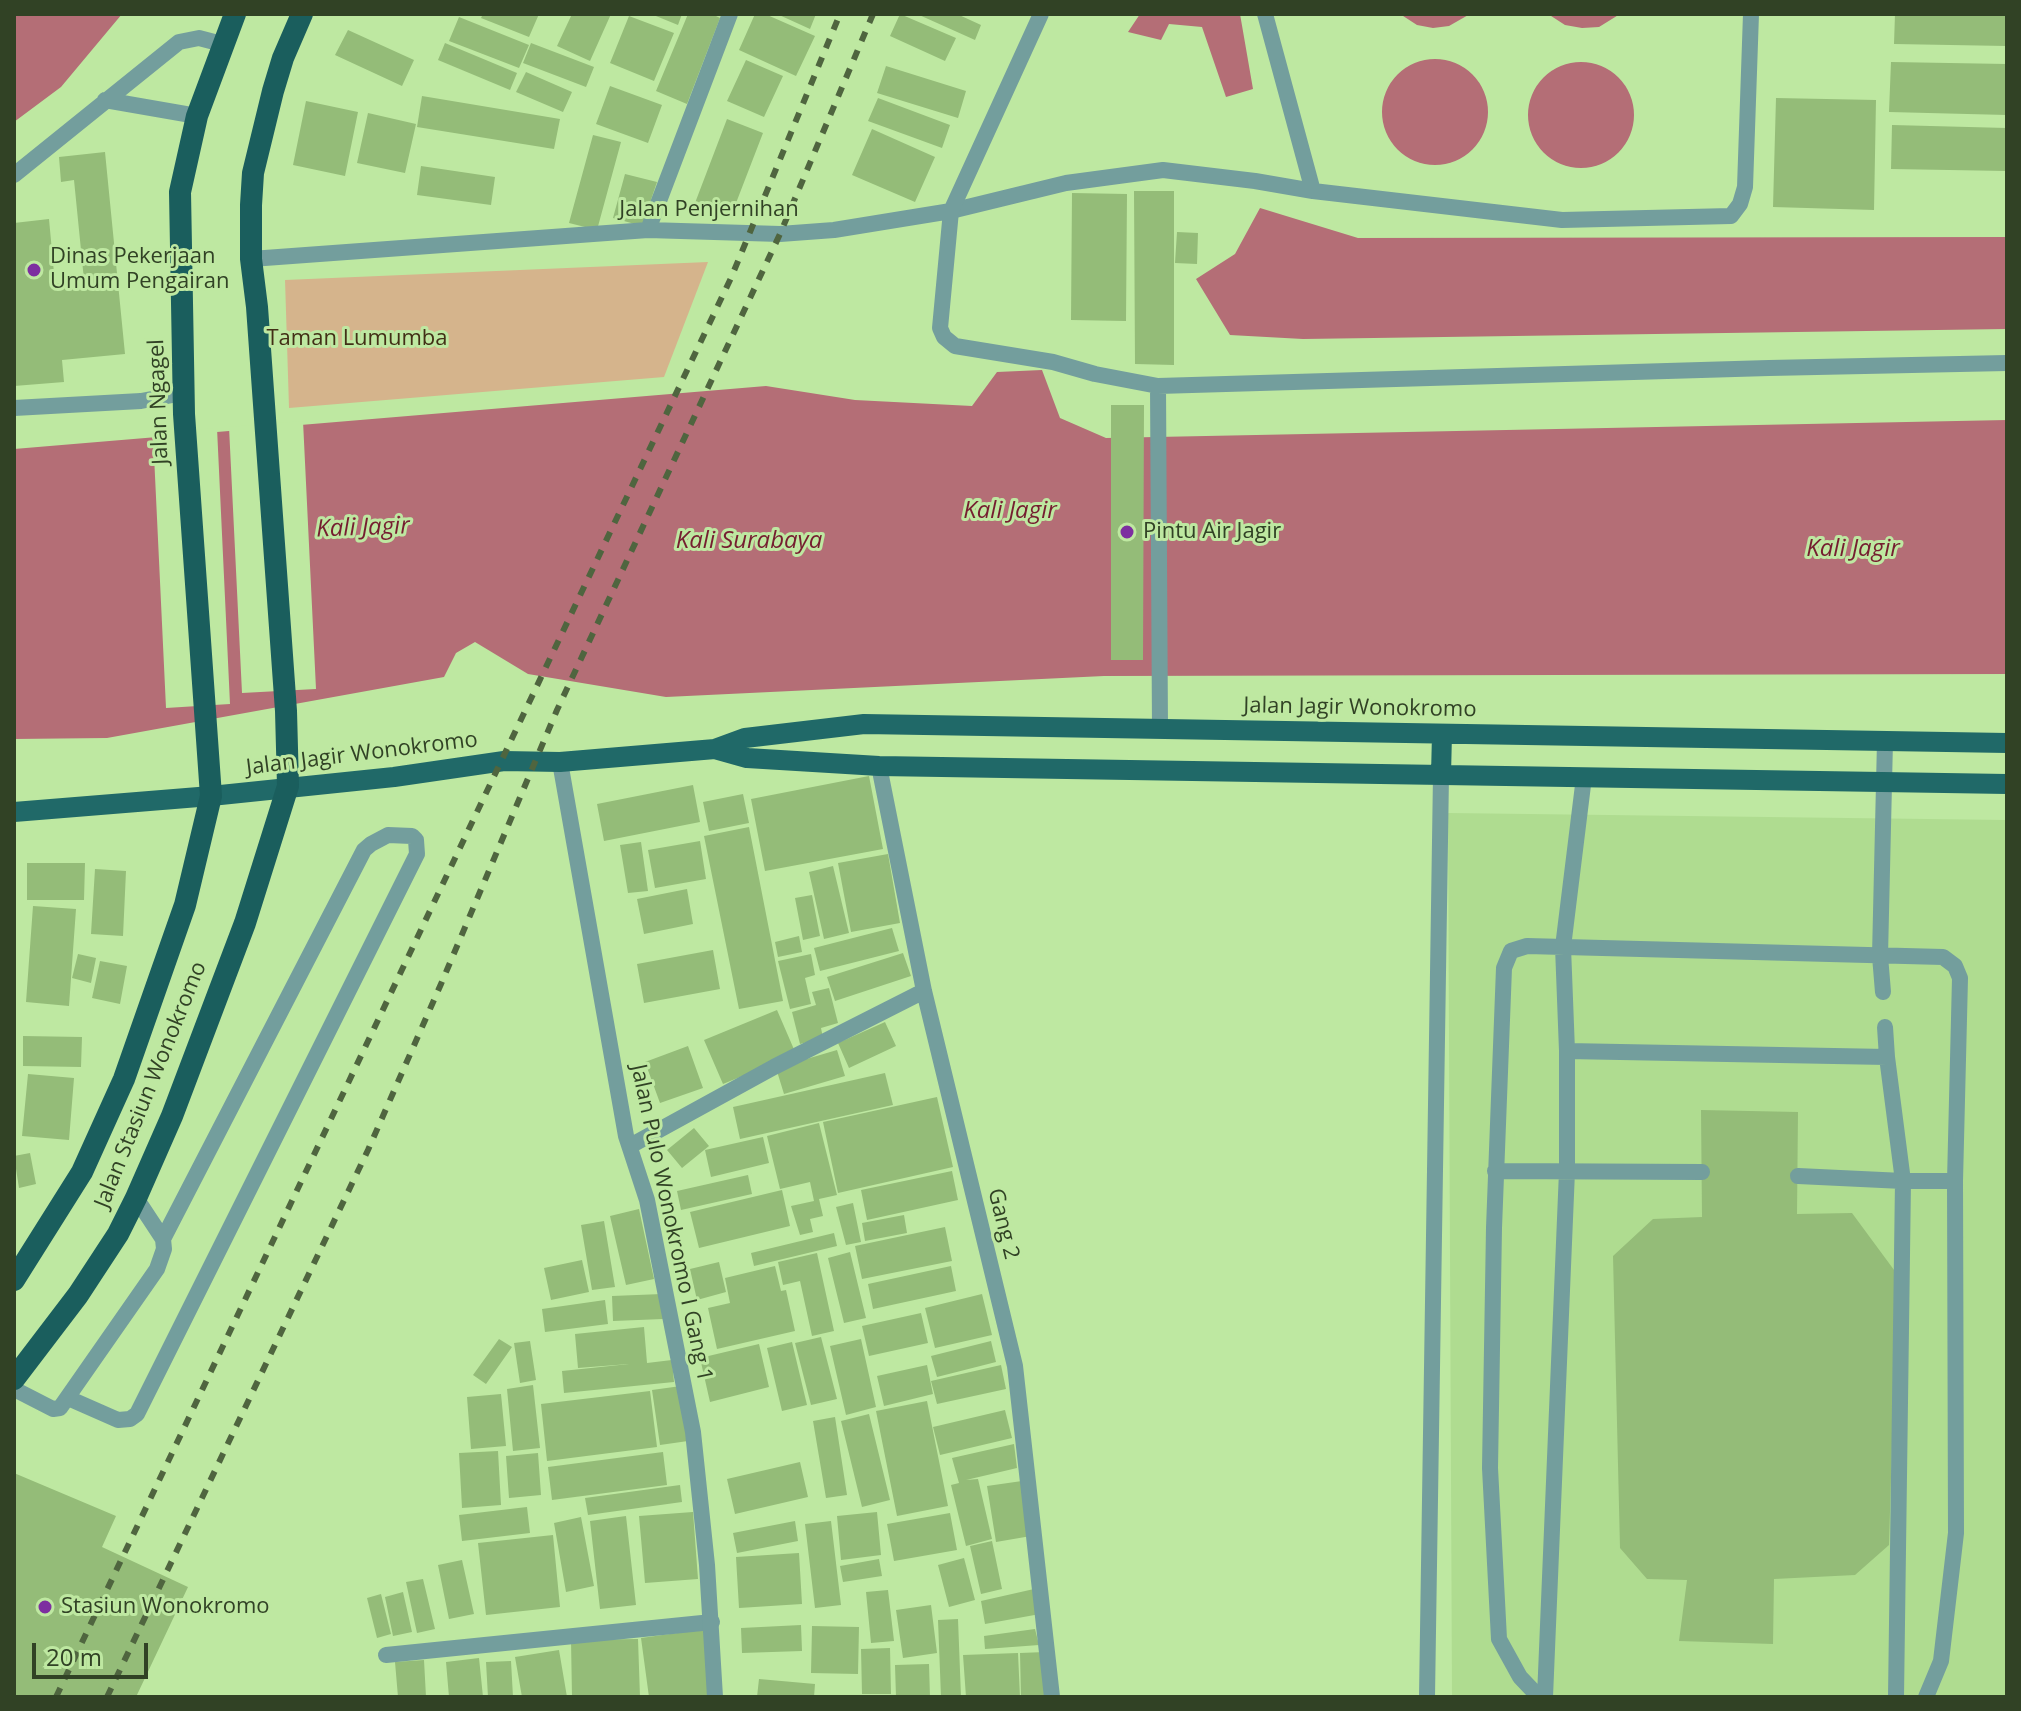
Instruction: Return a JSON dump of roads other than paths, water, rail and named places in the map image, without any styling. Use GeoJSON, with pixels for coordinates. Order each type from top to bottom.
{"type":"FeatureCollection","features":[{"type":"Feature","properties":{"kind":"highway","name":"Jalan Ngagel"},"geometry":{"type":"LineString","coordinates":[[211,796],[183,404],[180,192],[197,116],[235,14]]}},
{"type":"Feature","properties":{"kind":"highway"},"geometry":{"type":"LineString","coordinates":[[288,786],[286,711],[251,259],[253,173],[283,58],[302,14]]}},
{"type":"Feature","properties":{"kind":"highway","name":"Jalan Stasiun Wonokromo"},"geometry":{"type":"LineString","coordinates":[[14,1379],[78,1295],[118,1234],[136,1198],[172,1116],[245,923],[288,786]]}},
{"type":"Feature","properties":{"kind":"highway","name":"Jalan Stasiun Wonokromo"},"geometry":{"type":"LineString","coordinates":[[14,1280],[82,1172],[124,1079],[185,905],[211,796]]}},
{"type":"Feature","properties":{"kind":"main road","name":"Jalan Jagir Wonokromo"},"geometry":{"type":"LineString","coordinates":[[14,812],[394,777],[504,761],[560,762],[715,749],[745,738],[864,724],[2007,743]]}},
{"type":"Feature","properties":{"kind":"main road"},"geometry":{"type":"LineString","coordinates":[[1441,775],[1442,734]]}},
{"type":"Feature","properties":{"kind":"main road","name":"Jalan Jagir Wonokromo"},"geometry":{"type":"LineString","coordinates":[[715,749],[747,758],[879,766],[2007,784]]}},
{"type":"Feature","properties":{"kind":"street"},"geometry":{"type":"LineString","coordinates":[[648,230],[730,14]]}},
{"type":"Feature","properties":{"kind":"street"},"geometry":{"type":"LineString","coordinates":[[1041,14],[951,211],[940,328],[955,346],[1053,362],[1158,386],[2007,363]]}},
{"type":"Feature","properties":{"kind":"street"},"geometry":{"type":"LineString","coordinates":[[1265,14],[1313,191]]}},
{"type":"Feature","properties":{"kind":"street","name":"Jalan Penjernihan"},"geometry":{"type":"LineString","coordinates":[[251,259],[648,230],[793,233],[834,230],[951,211],[1066,183],[1163,170],[1562,220],[1731,216],[1740,204],[1745,187],[1751,14]]}},
{"type":"Feature","properties":{"kind":"street"},"geometry":{"type":"LineString","coordinates":[[14,175],[179,42],[199,38],[222,44]]}},
{"type":"Feature","properties":{"kind":"street"},"geometry":{"type":"LineString","coordinates":[[105,100],[197,116]]}},
{"type":"Feature","properties":{"kind":"street"},"geometry":{"type":"LineString","coordinates":[[1158,386],[1160,729]]}},
{"type":"Feature","properties":{"kind":"street"},"geometry":{"type":"LineString","coordinates":[[14,408],[141,401],[183,404]]}},
{"type":"Feature","properties":{"kind":"street"},"geometry":{"type":"LineString","coordinates":[[1883,992],[1880,956],[1885,741]]}},
{"type":"Feature","properties":{"kind":"street","name":"Jalan Pulo Wonokromo I Gang 1"},"geometry":{"type":"LineString","coordinates":[[560,762],[626,1136],[647,1200],[693,1432],[712,1622],[715,1697]]}},
{"type":"Feature","properties":{"kind":"street","name":"Gang 2"},"geometry":{"type":"LineString","coordinates":[[879,766],[924,991],[1015,1366],[1052,1697]]}},
{"type":"Feature","properties":{"kind":"street"},"geometry":{"type":"LineString","coordinates":[[1427,1697],[1441,775]]}},
{"type":"Feature","properties":{"kind":"street"},"geometry":{"type":"LineString","coordinates":[[1542,1697],[1567,1171],[1563,947],[1584,777]]}},
{"type":"Feature","properties":{"kind":"street"},"geometry":{"type":"LineString","coordinates":[[68,1398],[118,1420],[130,1419],[137,1414],[417,854],[416,840],[412,836],[388,835],[364,850],[163,1239]]}},
{"type":"Feature","properties":{"kind":"street"},"geometry":{"type":"LineString","coordinates":[[1542,1697],[1520,1677],[1499,1639],[1490,1468],[1495,1171],[1504,968],[1511,951],[1527,946],[1943,957],[1955,966],[1960,978],[1955,1181],[1956,1533],[1941,1661],[1926,1697]]}},
{"type":"Feature","properties":{"kind":"street"},"geometry":{"type":"LineString","coordinates":[[630,1146],[774,1067],[924,991]]}},
{"type":"Feature","properties":{"kind":"street"},"geometry":{"type":"LineString","coordinates":[[1885,1027],[1903,1181],[1896,1697]]}},
{"type":"Feature","properties":{"kind":"street"},"geometry":{"type":"LineString","coordinates":[[1567,1051],[1887,1057]]}},
{"type":"Feature","properties":{"kind":"street"},"geometry":{"type":"LineString","coordinates":[[1495,1171],[1702,1172]]}},
{"type":"Feature","properties":{"kind":"street"},"geometry":{"type":"LineString","coordinates":[[1798,1176],[1955,1181]]}},
{"type":"Feature","properties":{"kind":"street"},"geometry":{"type":"LineString","coordinates":[[14,1389],[53,1409],[60,1408],[157,1269],[164,1249],[163,1239],[136,1198]]}},
{"type":"Feature","properties":{"kind":"street"},"geometry":{"type":"LineString","coordinates":[[386,1655],[712,1622]]}},
{"type":"Feature","properties":{"kind":"water"},"geometry":{"type":"Polygon","coordinates":[[[14,14],[122,14],[61,87],[14,122],[14,14]]]}},
{"type":"Feature","properties":{"kind":"water"},"geometry":{"type":"Polygon","coordinates":[[[1140,14],[1240,14],[1253,89],[1226,97],[1202,27],[1169,24],[1161,40],[1128,32],[1140,14]]]}},
{"type":"Feature","properties":{"kind":"water"},"geometry":{"type":"Polygon","coordinates":[[[1400,14],[1470,14],[1449,26],[1433,28],[1417,25],[1400,14]]]}},
{"type":"Feature","properties":{"kind":"water"},"geometry":{"type":"Polygon","coordinates":[[[1548,14],[1620,14],[1599,27],[1582,28],[1565,25],[1548,14]]]}},
{"type":"Feature","properties":{"kind":"water"},"geometry":{"type":"Polygon","coordinates":[[[1435,59],[1455,63],[1473,74],[1484,92],[1488,112],[1484,132],[1473,150],[1455,161],[1435,165],[1415,161],[1397,150],[1386,132],[1382,112],[1386,92],[1397,74],[1415,63],[1435,59]]]}},
{"type":"Feature","properties":{"kind":"water"},"geometry":{"type":"Polygon","coordinates":[[[1581,62],[1601,66],[1618,78],[1630,95],[1634,115],[1630,135],[1618,152],[1601,164],[1581,168],[1561,164],[1544,152],[1532,135],[1528,115],[1532,95],[1544,78],[1561,66],[1581,62]]]}},
{"type":"Feature","properties":{"kind":"water"},"geometry":{"type":"Polygon","coordinates":[[[1260,208],[1358,238],[2007,237],[2007,329],[1303,339],[1230,335],[1196,279],[1235,254],[1260,208]]]}},
{"type":"Feature","properties":{"kind":"water"},"geometry":{"type":"Polygon","coordinates":[[[1042,370],[1060,418],[1106,438],[2007,420],[2007,674],[1104,676],[666,697],[528,674],[475,642],[456,653],[444,677],[107,738],[14,739],[14,449],[766,386],[855,400],[972,406],[997,372],[1042,370]]]}},
{"type":"Feature","properties":{"kind":"railway"},"geometry":{"type":"LineString","coordinates":[[56,1697],[731,278],[840,14]]}},
{"type":"Feature","properties":{"kind":"railway"},"geometry":{"type":"LineString","coordinates":[[107,1697],[368,1150],[557,710],[780,234],[873,14]]}},
{"type":"Feature","properties":{"kind":"place","name":"Dinas Pekerjaan Umum Pengairan"},"geometry":{"type":"Point","coordinates":[34,270]}},
{"type":"Feature","properties":{"kind":"place","name":"Pintu Air Jagir"},"geometry":{"type":"Point","coordinates":[1127,532]}},
{"type":"Feature","properties":{"kind":"place","name":"Stasiun Wonokromo"},"geometry":{"type":"Point","coordinates":[45,1607]}},
{"type":"Feature","properties":{"kind":"park label","name":"Taman Lumumba"},"geometry":{"type":"Point","coordinates":[357,339]}},
{"type":"Feature","properties":{"kind":"water label","name":"Kali Jagir"},"geometry":{"type":"Point","coordinates":[1010,511]}},
{"type":"Feature","properties":{"kind":"water label","name":"Kali Jagir"},"geometry":{"type":"Point","coordinates":[363,528]}},
{"type":"Feature","properties":{"kind":"water label","name":"Kali Surabaya"},"geometry":{"type":"Point","coordinates":[749,541]}},
{"type":"Feature","properties":{"kind":"water label","name":"Kali Jagir"},"geometry":{"type":"Point","coordinates":[1853,549]}}]}
